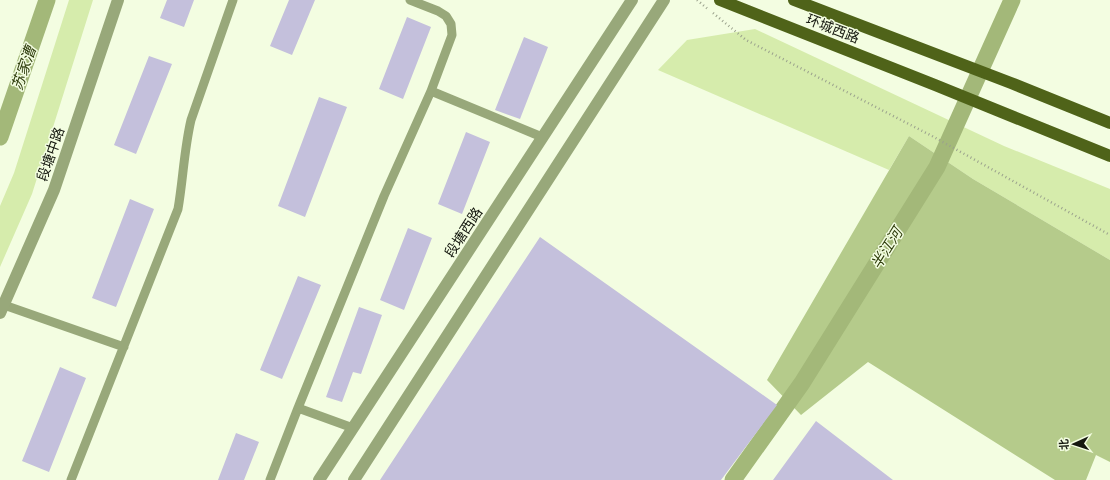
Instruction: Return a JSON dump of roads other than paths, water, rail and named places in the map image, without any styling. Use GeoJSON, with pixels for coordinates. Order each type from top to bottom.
{"type":"FeatureCollection","features":[{"type":"Feature","properties":{"kind":"main road","name":"环城西路"},"geometry":{"type":"LineString","coordinates":[[720,0],[1110,156]]}},
{"type":"Feature","properties":{"kind":"main road","name":"环城西路"},"geometry":{"type":"LineString","coordinates":[[794,0],[1011,83],[1110,123]]}},
{"type":"Feature","properties":{"kind":"street","name":"段塘中路"},"geometry":{"type":"LineString","coordinates":[[2,309],[54,190],[118,0]]}},
{"type":"Feature","properties":{"kind":"street","name":"段塘西路"},"geometry":{"type":"LineString","coordinates":[[319,480],[632,0]]}},
{"type":"Feature","properties":{"kind":"street"},"geometry":{"type":"LineString","coordinates":[[354,480],[664,0]]}},
{"type":"Feature","properties":{"kind":"lane"},"geometry":{"type":"LineString","coordinates":[[71,480],[178,209],[187,136],[191,120],[233,0]]}},
{"type":"Feature","properties":{"kind":"lane"},"geometry":{"type":"LineString","coordinates":[[270,480],[384,196],[431,91],[452,35],[451,24],[446,16],[438,11],[410,0]]}},
{"type":"Feature","properties":{"kind":"lane"},"geometry":{"type":"LineString","coordinates":[[431,91],[542,137]]}},
{"type":"Feature","properties":{"kind":"lane"},"geometry":{"type":"LineString","coordinates":[[2,309],[124,347]]}},
{"type":"Feature","properties":{"kind":"lane"},"geometry":{"type":"LineString","coordinates":[[298,408],[353,428]]}},
{"type":"Feature","properties":{"kind":"waterway","name":"苏家漕"},"geometry":{"type":"LineString","coordinates":[[0,137],[47,0]]}},
{"type":"Feature","properties":{"kind":"waterway","name":"半江河"},"geometry":{"type":"LineString","coordinates":[[733,480],[802,383],[937,167],[1012,0]]}}]}
